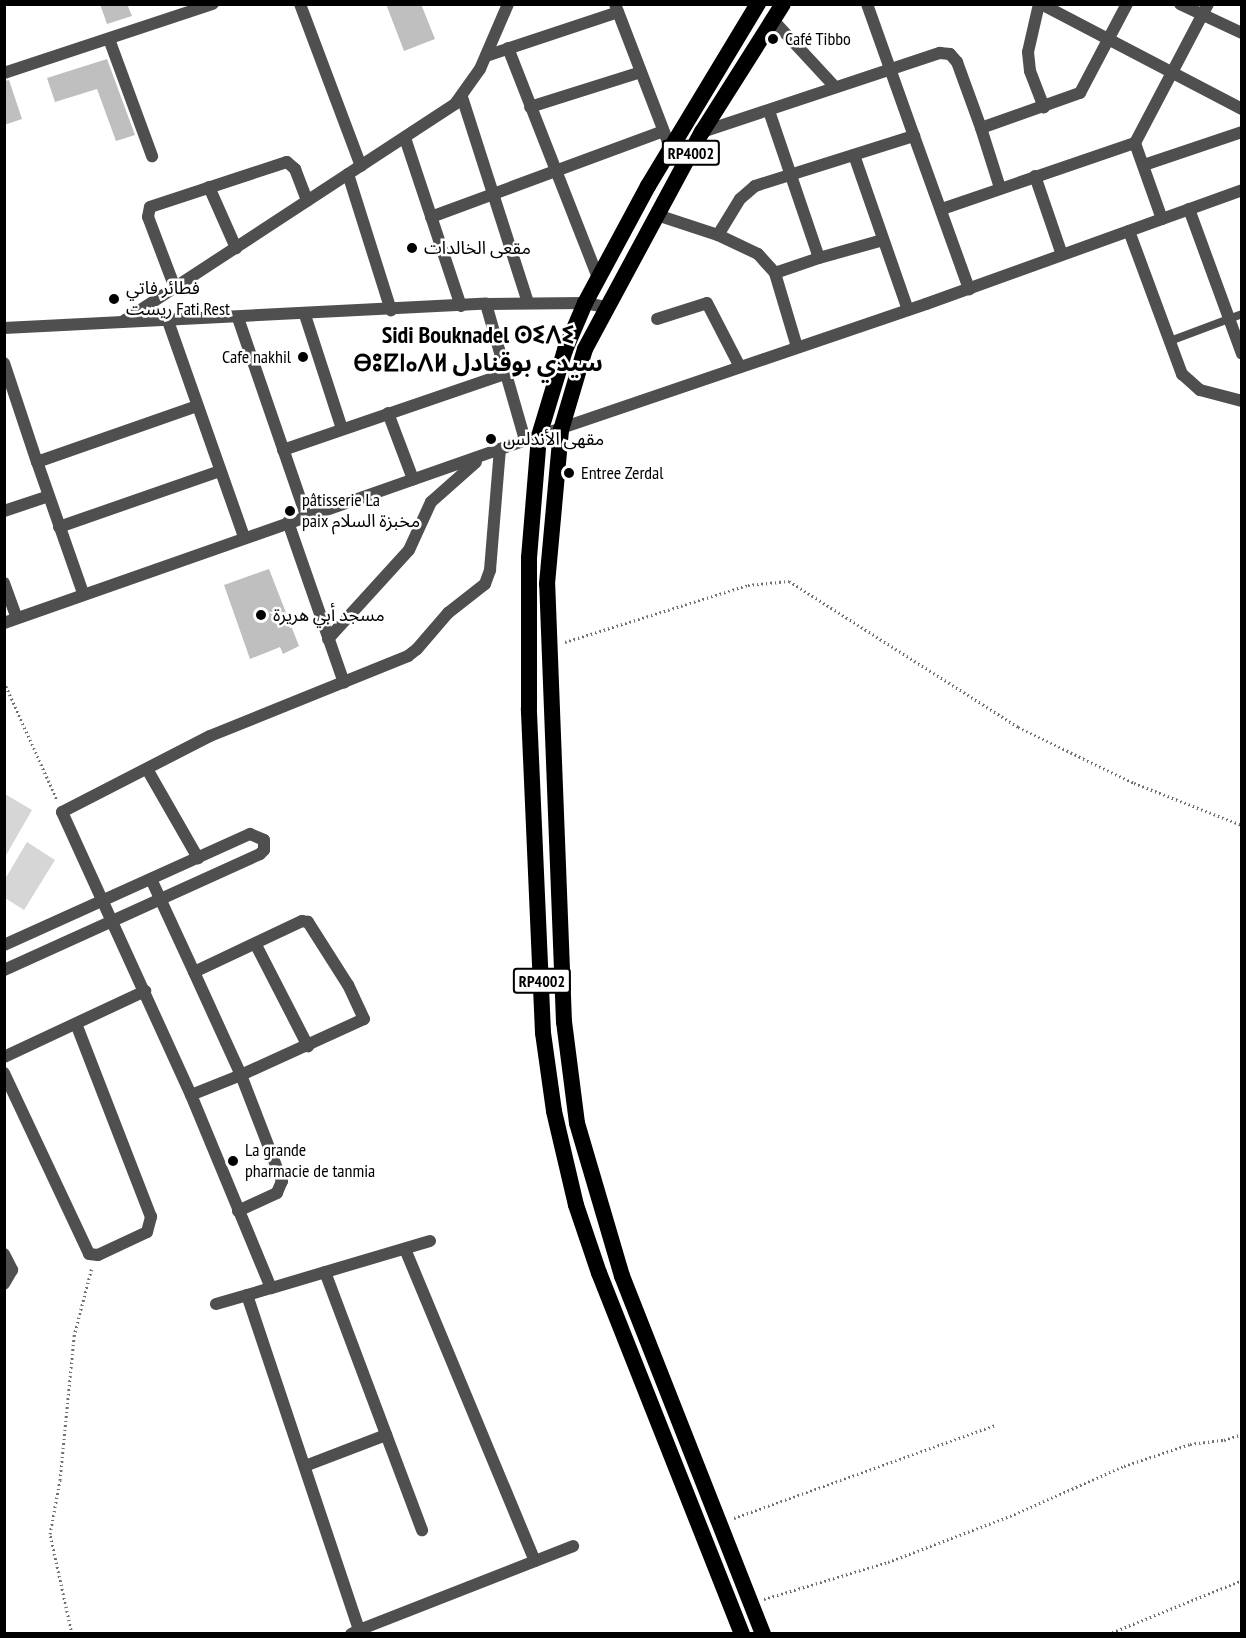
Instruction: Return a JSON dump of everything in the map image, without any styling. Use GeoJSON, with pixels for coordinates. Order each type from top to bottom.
{"type":"FeatureCollection","features":[{"type":"Feature","properties":{"kind":"highway","name":"RP4002"},"geometry":{"type":"LineString","coordinates":[[763,1634],[622,1276],[577,1123],[564,1022],[549,647],[549,552],[561,430],[582,358],[606,307],[702,132],[783,4]]}},
{"type":"Feature","properties":{"kind":"highway","name":"RP4002"},"geometry":{"type":"LineString","coordinates":[[742,1634],[599,1273],[576,1205],[554,1111],[543,1033],[529,708],[528,558],[532,438],[551,385],[585,303],[598,278],[670,147],[754,6]]}},
{"type":"Feature","properties":{"kind":"street"},"geometry":{"type":"LineString","coordinates":[[4,73],[213,4]]}},
{"type":"Feature","properties":{"kind":"street"},"geometry":{"type":"LineString","coordinates":[[300,4],[361,166]]}},
{"type":"Feature","properties":{"kind":"street"},"geometry":{"type":"LineString","coordinates":[[121,323],[405,138],[462,97],[486,56],[508,4]]}},
{"type":"Feature","properties":{"kind":"street"},"geometry":{"type":"LineString","coordinates":[[867,4],[942,208],[969,289]]}},
{"type":"Feature","properties":{"kind":"street"},"geometry":{"type":"LineString","coordinates":[[1044,107],[1030,71],[1028,52],[1040,4],[1242,110]]}},
{"type":"Feature","properties":{"kind":"street"},"geometry":{"type":"LineString","coordinates":[[981,128],[1080,93],[1127,4]]}},
{"type":"Feature","properties":{"kind":"street"},"geometry":{"type":"LineString","coordinates":[[1180,4],[1205,9],[1242,33]]}},
{"type":"Feature","properties":{"kind":"street"},"geometry":{"type":"LineString","coordinates":[[486,56],[617,8],[670,147]]}},
{"type":"Feature","properties":{"kind":"street"},"geometry":{"type":"LineString","coordinates":[[942,208],[1135,143],[1205,9]]}},
{"type":"Feature","properties":{"kind":"street"},"geometry":{"type":"LineString","coordinates":[[773,20],[835,87]]}},
{"type":"Feature","properties":{"kind":"street"},"geometry":{"type":"LineString","coordinates":[[109,39],[152,156]]}},
{"type":"Feature","properties":{"kind":"street"},"geometry":{"type":"LineString","coordinates":[[508,48],[598,278]]}},
{"type":"Feature","properties":{"kind":"street"},"geometry":{"type":"LineString","coordinates":[[702,132],[940,52],[950,54],[957,62],[1000,188]]}},
{"type":"Feature","properties":{"kind":"street"},"geometry":{"type":"LineString","coordinates":[[530,107],[641,72]]}},
{"type":"Feature","properties":{"kind":"street"},"geometry":{"type":"LineString","coordinates":[[462,97],[528,303]]}},
{"type":"Feature","properties":{"kind":"street"},"geometry":{"type":"LineString","coordinates":[[769,111],[819,258]]}},
{"type":"Feature","properties":{"kind":"street"},"geometry":{"type":"LineString","coordinates":[[431,217],[663,130]]}},
{"type":"Feature","properties":{"kind":"street"},"geometry":{"type":"LineString","coordinates":[[1144,165],[1242,132]]}},
{"type":"Feature","properties":{"kind":"street"},"geometry":{"type":"LineString","coordinates":[[718,235],[750,188],[914,136]]}},
{"type":"Feature","properties":{"kind":"street"},"geometry":{"type":"LineString","coordinates":[[405,138],[461,306]]}},
{"type":"Feature","properties":{"kind":"street"},"geometry":{"type":"LineString","coordinates":[[1135,143],[1162,219]]}},
{"type":"Feature","properties":{"kind":"street"},"geometry":{"type":"LineString","coordinates":[[854,155],[908,310]]}},
{"type":"Feature","properties":{"kind":"street"},"geometry":{"type":"LineString","coordinates":[[174,288],[147,210],[287,162],[295,169],[307,201]]}},
{"type":"Feature","properties":{"kind":"street"},"geometry":{"type":"LineString","coordinates":[[348,174],[391,310]]}},
{"type":"Feature","properties":{"kind":"street"},"geometry":{"type":"LineString","coordinates":[[1035,176],[1062,255]]}},
{"type":"Feature","properties":{"kind":"street"},"geometry":{"type":"LineString","coordinates":[[209,187],[236,248]]}},
{"type":"Feature","properties":{"kind":"street"},"geometry":{"type":"LineString","coordinates":[[4,623],[244,537],[413,479],[480,459],[500,449],[969,289],[1242,190]]}},
{"type":"Feature","properties":{"kind":"street"},"geometry":{"type":"LineString","coordinates":[[1189,209],[1227,319],[1242,354]]}},
{"type":"Feature","properties":{"kind":"street"},"geometry":{"type":"LineString","coordinates":[[657,215],[718,235],[758,254],[775,273],[798,347]]}},
{"type":"Feature","properties":{"kind":"street"},"geometry":{"type":"LineString","coordinates":[[1129,231],[1182,374],[1194,387],[1242,401]]}},
{"type":"Feature","properties":{"kind":"street"},"geometry":{"type":"LineString","coordinates":[[775,273],[883,240]]}},
{"type":"Feature","properties":{"kind":"street"},"geometry":{"type":"LineString","coordinates":[[4,328],[305,315],[486,304],[585,303],[606,307]]}},
{"type":"Feature","properties":{"kind":"street"},"geometry":{"type":"LineString","coordinates":[[657,319],[707,303],[740,367]]}},
{"type":"Feature","properties":{"kind":"street"},"geometry":{"type":"LineString","coordinates":[[486,304],[507,373],[532,438]]}},
{"type":"Feature","properties":{"kind":"street"},"geometry":{"type":"LineString","coordinates":[[305,315],[342,429]]}},
{"type":"Feature","properties":{"kind":"street"},"geometry":{"type":"LineString","coordinates":[[238,318],[306,516]]}},
{"type":"Feature","properties":{"kind":"street"},"geometry":{"type":"LineString","coordinates":[[168,321],[244,537]]}},
{"type":"Feature","properties":{"kind":"street"},"geometry":{"type":"LineString","coordinates":[[4,363],[83,593]]}},
{"type":"Feature","properties":{"kind":"street"},"geometry":{"type":"LineString","coordinates":[[283,450],[507,373]]}},
{"type":"Feature","properties":{"kind":"street"},"geometry":{"type":"LineString","coordinates":[[1227,398],[1242,392]]}},
{"type":"Feature","properties":{"kind":"street"},"geometry":{"type":"LineString","coordinates":[[37,462],[197,406]]}},
{"type":"Feature","properties":{"kind":"street"},"geometry":{"type":"LineString","coordinates":[[388,414],[413,479]]}},
{"type":"Feature","properties":{"kind":"street"},"geometry":{"type":"LineString","coordinates":[[271,1288],[191,1095],[62,812],[249,718],[344,683],[408,656],[448,613],[482,588],[490,570],[500,449]]}},
{"type":"Feature","properties":{"kind":"street"},"geometry":{"type":"LineString","coordinates":[[328,639],[410,550],[431,502],[480,459]]}},
{"type":"Feature","properties":{"kind":"street"},"geometry":{"type":"LineString","coordinates":[[59,527],[220,471]]}},
{"type":"Feature","properties":{"kind":"street"},"geometry":{"type":"LineString","coordinates":[[4,511],[49,496]]}},
{"type":"Feature","properties":{"kind":"street"},"geometry":{"type":"LineString","coordinates":[[288,522],[344,683]]}},
{"type":"Feature","properties":{"kind":"street"},"geometry":{"type":"LineString","coordinates":[[4,583],[17,618]]}},
{"type":"Feature","properties":{"kind":"street"},"geometry":{"type":"LineString","coordinates":[[147,769],[198,858]]}},
{"type":"Feature","properties":{"kind":"street"},"geometry":{"type":"LineString","coordinates":[[4,945],[253,833],[265,843],[260,854],[4,969]]}},
{"type":"Feature","properties":{"kind":"street"},"geometry":{"type":"LineString","coordinates":[[152,879],[241,1075],[282,1186],[270,1197],[238,1211]]}},
{"type":"Feature","properties":{"kind":"street"},"geometry":{"type":"LineString","coordinates":[[191,1095],[362,1021],[363,1011],[308,922],[302,921],[256,945],[194,972]]}},
{"type":"Feature","properties":{"kind":"street"},"geometry":{"type":"LineString","coordinates":[[256,945],[308,1046]]}},
{"type":"Feature","properties":{"kind":"street"},"geometry":{"type":"LineString","coordinates":[[4,1057],[145,991]]}},
{"type":"Feature","properties":{"kind":"street"},"geometry":{"type":"LineString","coordinates":[[4,1073],[86,1251],[98,1255],[147,1232],[152,1221],[76,1023]]}},
{"type":"Feature","properties":{"kind":"street"},"geometry":{"type":"LineString","coordinates":[[216,1304],[430,1241]]}},
{"type":"Feature","properties":{"kind":"street"},"geometry":{"type":"LineString","coordinates":[[405,1249],[535,1561]]}},
{"type":"Feature","properties":{"kind":"street"},"geometry":{"type":"LineString","coordinates":[[4,1254],[12,1275],[4,1284]]}},
{"type":"Feature","properties":{"kind":"street"},"geometry":{"type":"LineString","coordinates":[[325,1272],[422,1530]]}},
{"type":"Feature","properties":{"kind":"street"},"geometry":{"type":"LineString","coordinates":[[247,1295],[355,1632],[573,1546]]}},
{"type":"Feature","properties":{"kind":"street"},"geometry":{"type":"LineString","coordinates":[[304,1467],[386,1435]]}},
{"type":"Feature","properties":{"kind":"lane"},"geometry":{"type":"LineString","coordinates":[[1170,341],[1242,314]]}},
{"type":"Feature","properties":{"kind":"path"},"geometry":{"type":"LineString","coordinates":[[549,647],[748,585],[789,581],[1018,727],[1134,783],[1242,825]]}},
{"type":"Feature","properties":{"kind":"path"},"geometry":{"type":"LineString","coordinates":[[4,682],[62,812]]}},
{"type":"Feature","properties":{"kind":"path"},"geometry":{"type":"LineString","coordinates":[[72,1634],[50,1534],[60,1480],[74,1336],[86,1280],[98,1255]]}},
{"type":"Feature","properties":{"kind":"path"},"geometry":{"type":"LineString","coordinates":[[719,1523],[995,1425]]}},
{"type":"Feature","properties":{"kind":"path"},"geometry":{"type":"LineString","coordinates":[[751,1603],[831,1581],[909,1554],[1010,1516],[1124,1466],[1197,1442],[1224,1440],[1242,1434]]}},
{"type":"Feature","properties":{"kind":"path"},"geometry":{"type":"LineString","coordinates":[[1108,1634],[1242,1580]]}},
{"type":"Feature","properties":{"kind":"shaded area"},"geometry":{"type":"Polygon","coordinates":[[[5,794],[32,810],[5,857],[5,794]]]}},
{"type":"Feature","properties":{"kind":"shaded area"},"geometry":{"type":"Polygon","coordinates":[[[27,842],[55,860],[24,910],[5,898],[5,879],[27,842]]]}},
{"type":"Feature","properties":{"kind":"building"},"geometry":{"type":"Polygon","coordinates":[[[100,4],[127,4],[132,16],[107,24],[100,4]]]}},
{"type":"Feature","properties":{"kind":"building"},"geometry":{"type":"Polygon","coordinates":[[[386,4],[421,4],[435,39],[404,51],[386,4]]]}},
{"type":"Feature","properties":{"kind":"building"},"geometry":{"type":"Polygon","coordinates":[[[107,59],[135,135],[116,141],[97,89],[55,102],[47,78],[107,59]]]}},
{"type":"Feature","properties":{"kind":"building"},"geometry":{"type":"Polygon","coordinates":[[[9,80],[22,119],[4,125],[4,81],[9,80]]]}},
{"type":"Feature","properties":{"kind":"building","name":"مسجد أبي هريرة"},"geometry":{"type":"Polygon","coordinates":[[[269,569],[299,646],[283,654],[280,647],[250,659],[224,585],[269,569]]]}},
{"type":"Feature","properties":{"kind":"place","name":"Café Tibbo"},"geometry":{"type":"Point","coordinates":[773,39]}},
{"type":"Feature","properties":{"kind":"place","name":"مقعى الخالدات"},"geometry":{"type":"Point","coordinates":[412,248]}},
{"type":"Feature","properties":{"kind":"place","name":"فطائر فاتي ريست Fati Rest"},"geometry":{"type":"Point","coordinates":[114,299]}},
{"type":"Feature","properties":{"kind":"place","name":"Cafe nakhil"},"geometry":{"type":"Point","coordinates":[303,357]}},
{"type":"Feature","properties":{"kind":"place","name":"مقهى الأندلس"},"geometry":{"type":"Point","coordinates":[491,439]}},
{"type":"Feature","properties":{"kind":"place","name":"Entree Zerdal"},"geometry":{"type":"Point","coordinates":[569,473]}},
{"type":"Feature","properties":{"kind":"place","name":"pâtisserie La paix مخبزة السلام"},"geometry":{"type":"Point","coordinates":[290,511]}},
{"type":"Feature","properties":{"kind":"place","name":"مسجد أبي هريرة"},"geometry":{"type":"Point","coordinates":[261,615]}},
{"type":"Feature","properties":{"kind":"place","name":"La grande pharmacie de tanmia"},"geometry":{"type":"Point","coordinates":[233,1161]}},
{"type":"Feature","properties":{"kind":"district","name":"Sidi Bouknadel ⵙⵉⴷⵉ ⴱⵓⵇⵏⴰⴷⵍ سيدي بوقنادل"},"geometry":{"type":"Point","coordinates":[478,349]}}]}
